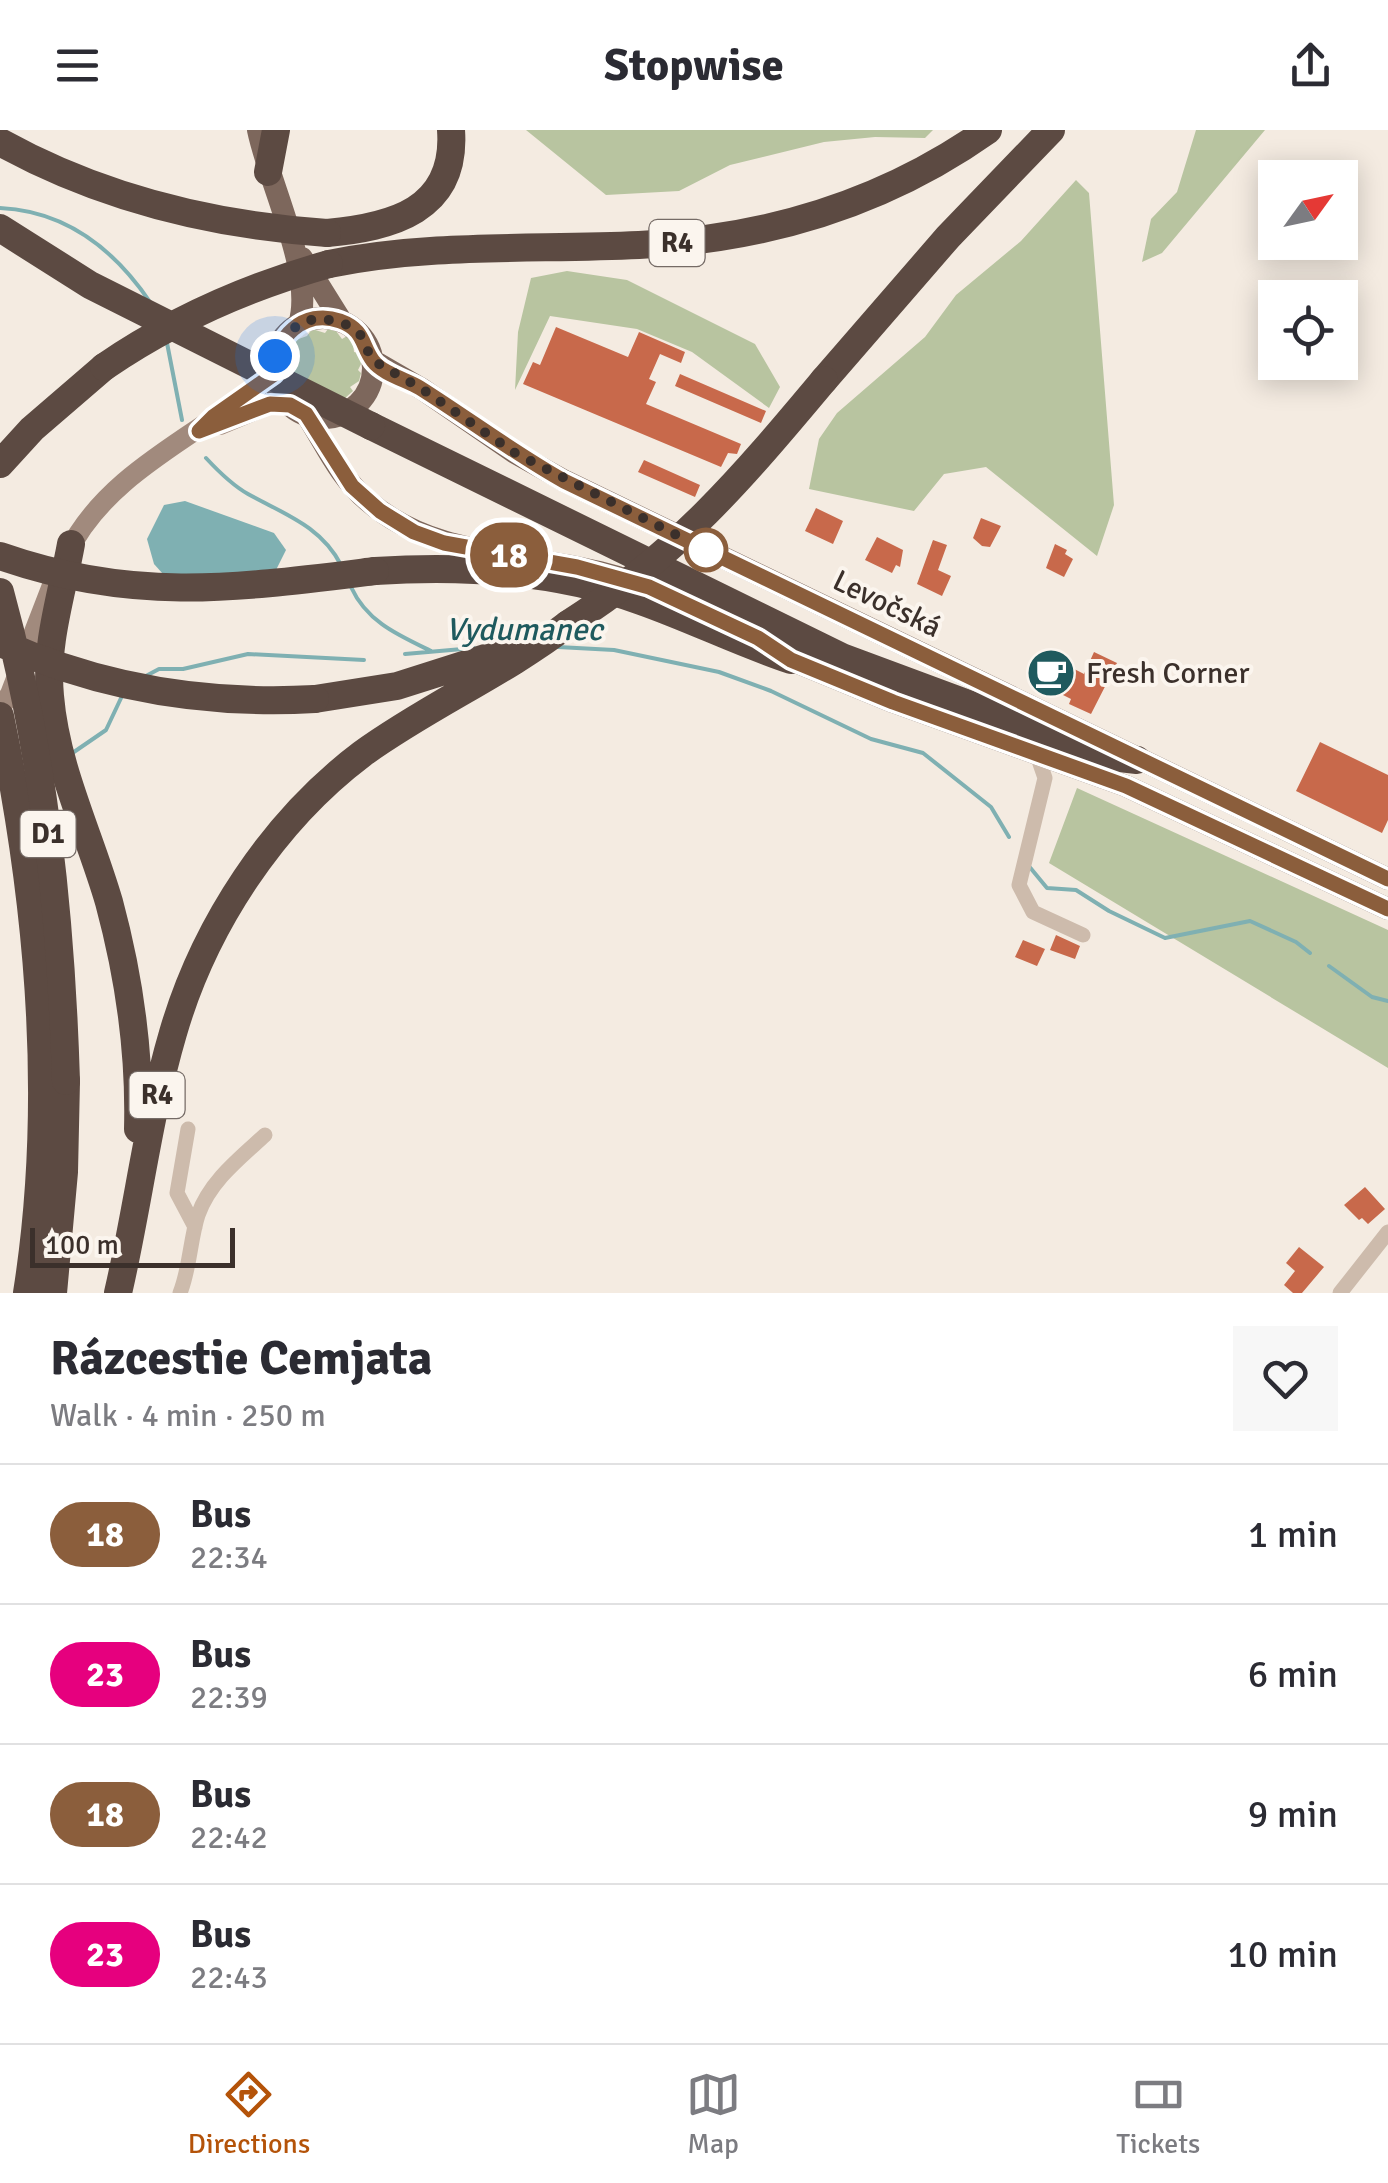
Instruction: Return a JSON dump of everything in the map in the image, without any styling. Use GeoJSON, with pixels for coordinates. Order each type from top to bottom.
{"type":"FeatureCollection","features":[{"type":"Feature","properties":{"kind":"highway"},"geometry":{"type":"LineString","coordinates":[[268,172],[276,130]]}},
{"type":"Feature","properties":{"kind":"highway"},"geometry":{"type":"LineString","coordinates":[[327,233],[380,226],[414,211],[432,194],[445,172],[452,149],[451,130]]}},
{"type":"Feature","properties":{"kind":"highway","name":"R4"},"geometry":{"type":"LineString","coordinates":[[0,464],[32,429],[104,368],[154,334],[226,297],[329,264],[393,252],[636,245],[756,231],[830,212],[870,196],[942,160],[988,130]]}},
{"type":"Feature","properties":{"kind":"highway","name":"R4"},"geometry":{"type":"LineString","coordinates":[[118,1293],[174,1028],[200,963],[253,870],[326,784],[394,732],[528,655],[633,581],[693,529],[948,237],[1050,130]]}},
{"type":"Feature","properties":{"kind":"highway"},"geometry":{"type":"LineString","coordinates":[[0,142],[84,182],[168,209],[246,225],[403,240],[433,249]]}},
{"type":"Feature","properties":{"kind":"highway"},"geometry":{"type":"LineString","coordinates":[[0,228],[107,294],[774,625],[880,673],[1112,757],[1137,760]]}},
{"type":"Feature","properties":{"kind":"highway"},"geometry":{"type":"LineString","coordinates":[[71,544],[50,656],[50,696],[57,740],[109,903],[128,985],[138,1112],[134,1206]]}},
{"type":"Feature","properties":{"kind":"highway"},"geometry":{"type":"LineString","coordinates":[[0,556],[83,580],[157,589],[244,588],[374,571],[480,570],[575,582],[638,600],[791,660]]}},
{"type":"Feature","properties":{"kind":"highway","name":"D1"},"geometry":{"type":"LineString","coordinates":[[0,592],[29,717],[50,850],[63,985],[27,1293]]}},
{"type":"Feature","properties":{"kind":"highway"},"geometry":{"type":"LineString","coordinates":[[0,643],[70,670],[143,689],[199,698],[279,701],[360,694],[436,676],[568,624]]}},
{"type":"Feature","properties":{"kind":"highway","name":"D1"},"geometry":{"type":"LineString","coordinates":[[0,713],[20,818],[38,991],[64,1172],[53,1293]]}},
{"type":"Feature","properties":{"kind":"main road","name":"Levočská"},"geometry":{"type":"LineString","coordinates":[[258,130],[294,247],[304,298],[299,324],[279,344],[274,374]]}},
{"type":"Feature","properties":{"kind":"main road","name":"Levočská"},"geometry":{"type":"LineString","coordinates":[[294,247],[342,322],[360,334],[372,360],[515,453],[564,481],[1388,879]]}},
{"type":"Feature","properties":{"kind":"main road"},"geometry":{"type":"LineString","coordinates":[[299,324],[317,318],[342,322]]}},
{"type":"Feature","properties":{"kind":"main road"},"geometry":{"type":"LineString","coordinates":[[199,431],[270,404],[330,417],[352,408],[367,391],[372,360]]}},
{"type":"Feature","properties":{"kind":"main road"},"geometry":{"type":"LineString","coordinates":[[0,713],[52,583],[71,544],[97,508],[117,488],[274,374],[278,388],[352,486],[380,511],[414,532],[444,543],[577,567],[630,581],[706,612],[791,660],[893,702],[1090,772],[1204,820],[1388,909]]}},
{"type":"Feature","properties":{"kind":"street"},"geometry":{"type":"LineString","coordinates":[[1036,752],[1046,773],[1030,830],[1029,851],[1020,868],[1019,885],[1033,912],[1083,934]]}},
{"type":"Feature","properties":{"kind":"street"},"geometry":{"type":"LineString","coordinates":[[1044,785],[1056,778],[1090,772]]}},
{"type":"Feature","properties":{"kind":"street"},"geometry":{"type":"LineString","coordinates":[[188,1129],[178,1193],[195,1227]]}},
{"type":"Feature","properties":{"kind":"street"},"geometry":{"type":"LineString","coordinates":[[180,1293],[205,1198],[222,1175],[265,1135]]}},
{"type":"Feature","properties":{"kind":"street"},"geometry":{"type":"LineString","coordinates":[[1340,1293],[1388,1232]]}},
{"type":"Feature","properties":{"kind":"green space"},"geometry":{"type":"Polygon","coordinates":[[[526,130],[933,130],[925,138],[824,142],[730,165],[679,191],[606,195],[526,130]]]}},
{"type":"Feature","properties":{"kind":"green space"},"geometry":{"type":"Polygon","coordinates":[[[1196,130],[1265,130],[1162,253],[1142,262],[1151,219],[1177,192],[1196,130]]]}},
{"type":"Feature","properties":{"kind":"green space"},"geometry":{"type":"Polygon","coordinates":[[[1076,180],[1089,193],[1114,505],[1097,556],[986,467],[944,474],[914,511],[809,489],[819,439],[837,413],[925,337],[956,295],[1021,241],[1076,180]]]}},
{"type":"Feature","properties":{"kind":"green space"},"geometry":{"type":"Polygon","coordinates":[[[567,271],[627,280],[755,344],[780,387],[769,408],[692,352],[637,329],[550,316],[515,390],[518,332],[531,278],[567,271]]]}},
{"type":"Feature","properties":{"kind":"green space"},"geometry":{"type":"Polygon","coordinates":[[[312,329],[336,331],[342,339],[347,336],[353,342],[354,352],[359,353],[359,381],[350,387],[353,391],[344,399],[286,372],[284,358],[294,348],[293,341],[307,336],[312,329]]]}},
{"type":"Feature","properties":{"kind":"green space"},"geometry":{"type":"Polygon","coordinates":[[[1077,788],[1388,930],[1388,1068],[1049,863],[1077,788]]]}},
{"type":"Feature","properties":{"kind":"water"},"geometry":{"type":"Polygon","coordinates":[[[185,501],[274,533],[286,550],[276,570],[227,577],[163,574],[154,564],[147,539],[164,505],[185,501]]]}},
{"type":"Feature","properties":{"kind":"building"},"geometry":{"type":"Polygon","coordinates":[[[556,327],[628,357],[639,332],[685,352],[681,363],[660,354],[649,379],[656,382],[646,404],[741,444],[737,454],[728,453],[721,467],[523,384],[533,362],[540,365],[556,327]]]}},
{"type":"Feature","properties":{"kind":"building"},"geometry":{"type":"Polygon","coordinates":[[[680,374],[766,411],[761,423],[675,386],[680,374]]]}},
{"type":"Feature","properties":{"kind":"building"},"geometry":{"type":"Polygon","coordinates":[[[644,460],[700,485],[695,497],[638,472],[644,460]]]}},
{"type":"Feature","properties":{"kind":"building"},"geometry":{"type":"Polygon","coordinates":[[[816,508],[843,521],[833,544],[805,531],[816,508]]]}},
{"type":"Feature","properties":{"kind":"building"},"geometry":{"type":"Polygon","coordinates":[[[981,518],[1001,526],[990,547],[973,538],[981,518]]]}},
{"type":"Feature","properties":{"kind":"building"},"geometry":{"type":"Polygon","coordinates":[[[877,537],[903,550],[900,567],[896,565],[892,573],[865,560],[877,537]]]}},
{"type":"Feature","properties":{"kind":"building"},"geometry":{"type":"Polygon","coordinates":[[[933,540],[947,545],[938,570],[951,576],[942,596],[917,584],[933,540]]]}},
{"type":"Feature","properties":{"kind":"building"},"geometry":{"type":"Polygon","coordinates":[[[1055,544],[1067,550],[1065,554],[1073,559],[1064,577],[1046,568],[1055,544]]]}},
{"type":"Feature","properties":{"kind":"building"},"geometry":{"type":"Polygon","coordinates":[[[1094,652],[1117,663],[1091,714],[1031,679],[1043,653],[1084,674],[1094,652]]]}},
{"type":"Feature","properties":{"kind":"building"},"geometry":{"type":"Polygon","coordinates":[[[1320,742],[1388,775],[1388,820],[1382,833],[1296,791],[1320,742]]]}},
{"type":"Feature","properties":{"kind":"building"},"geometry":{"type":"Polygon","coordinates":[[[1056,935],[1080,946],[1075,959],[1050,950],[1056,935]]]}},
{"type":"Feature","properties":{"kind":"building"},"geometry":{"type":"Polygon","coordinates":[[[1023,940],[1045,949],[1037,966],[1015,957],[1023,940]]]}},
{"type":"Feature","properties":{"kind":"building"},"geometry":{"type":"Polygon","coordinates":[[[1365,1187],[1385,1209],[1368,1224],[1344,1205],[1365,1187]]]}},
{"type":"Feature","properties":{"kind":"building"},"geometry":{"type":"Polygon","coordinates":[[[1299,1247],[1324,1267],[1302,1293],[1293,1293],[1284,1285],[1295,1271],[1286,1263],[1299,1247]]]}},
{"type":"Feature","properties":{"kind":"waterway"},"geometry":{"type":"LineString","coordinates":[[0,208],[46,216],[86,236],[121,265],[150,302]]}},
{"type":"Feature","properties":{"kind":"waterway"},"geometry":{"type":"LineString","coordinates":[[167,343],[182,420]]}},
{"type":"Feature","properties":{"kind":"waterway"},"geometry":{"type":"LineString","coordinates":[[206,458],[242,490],[312,531],[341,565]]}},
{"type":"Feature","properties":{"kind":"waterway"},"geometry":{"type":"LineString","coordinates":[[351,587],[375,618],[431,651]]}},
{"type":"Feature","properties":{"kind":"waterway","name":"Vydumanec"},"geometry":{"type":"LineString","coordinates":[[558,647],[614,650],[719,672],[771,691],[871,739],[923,753],[991,807],[1009,837]]}},
{"type":"Feature","properties":{"kind":"waterway","name":"Vydumanec"},"geometry":{"type":"LineString","coordinates":[[405,654],[474,648]]}},
{"type":"Feature","properties":{"kind":"waterway","name":"Vydumanec"},"geometry":{"type":"LineString","coordinates":[[144,677],[159,669],[183,669],[248,654],[364,660]]}},
{"type":"Feature","properties":{"kind":"waterway","name":"Vydumanec"},"geometry":{"type":"LineString","coordinates":[[71,754],[106,730],[122,696]]}},
{"type":"Feature","properties":{"kind":"waterway","name":"Vydumanec"},"geometry":{"type":"LineString","coordinates":[[1028,865],[1047,888],[1076,890],[1165,938],[1250,921],[1296,942],[1310,953]]}},
{"type":"Feature","properties":{"kind":"waterway","name":"Vydumanec"},"geometry":{"type":"LineString","coordinates":[[1329,966],[1372,997],[1388,1001]]}},
{"type":"Feature","properties":{"kind":"bus line","name":"18"},"geometry":{"type":"LineString","coordinates":[[1388,879],[564,481],[372,360],[360,334],[342,322],[317,318],[291,329],[276,350],[274,374],[199,431],[270,404],[290,405],[306,414],[352,486],[380,511],[414,532],[444,543],[577,567],[649,587],[758,638],[791,660],[893,702],[1126,786],[1388,909]]}},
{"type":"Feature","properties":{"kind":"place","name":"Fresh Corner"},"geometry":{"type":"Point","coordinates":[1051,673]}},
{"type":"Feature","properties":{"kind":"route"},"geometry":{"type":"LineString","coordinates":[[275,356],[282,339],[299,324],[317,318],[342,322],[360,334],[372,360],[515,453],[706,550]]}}]}
